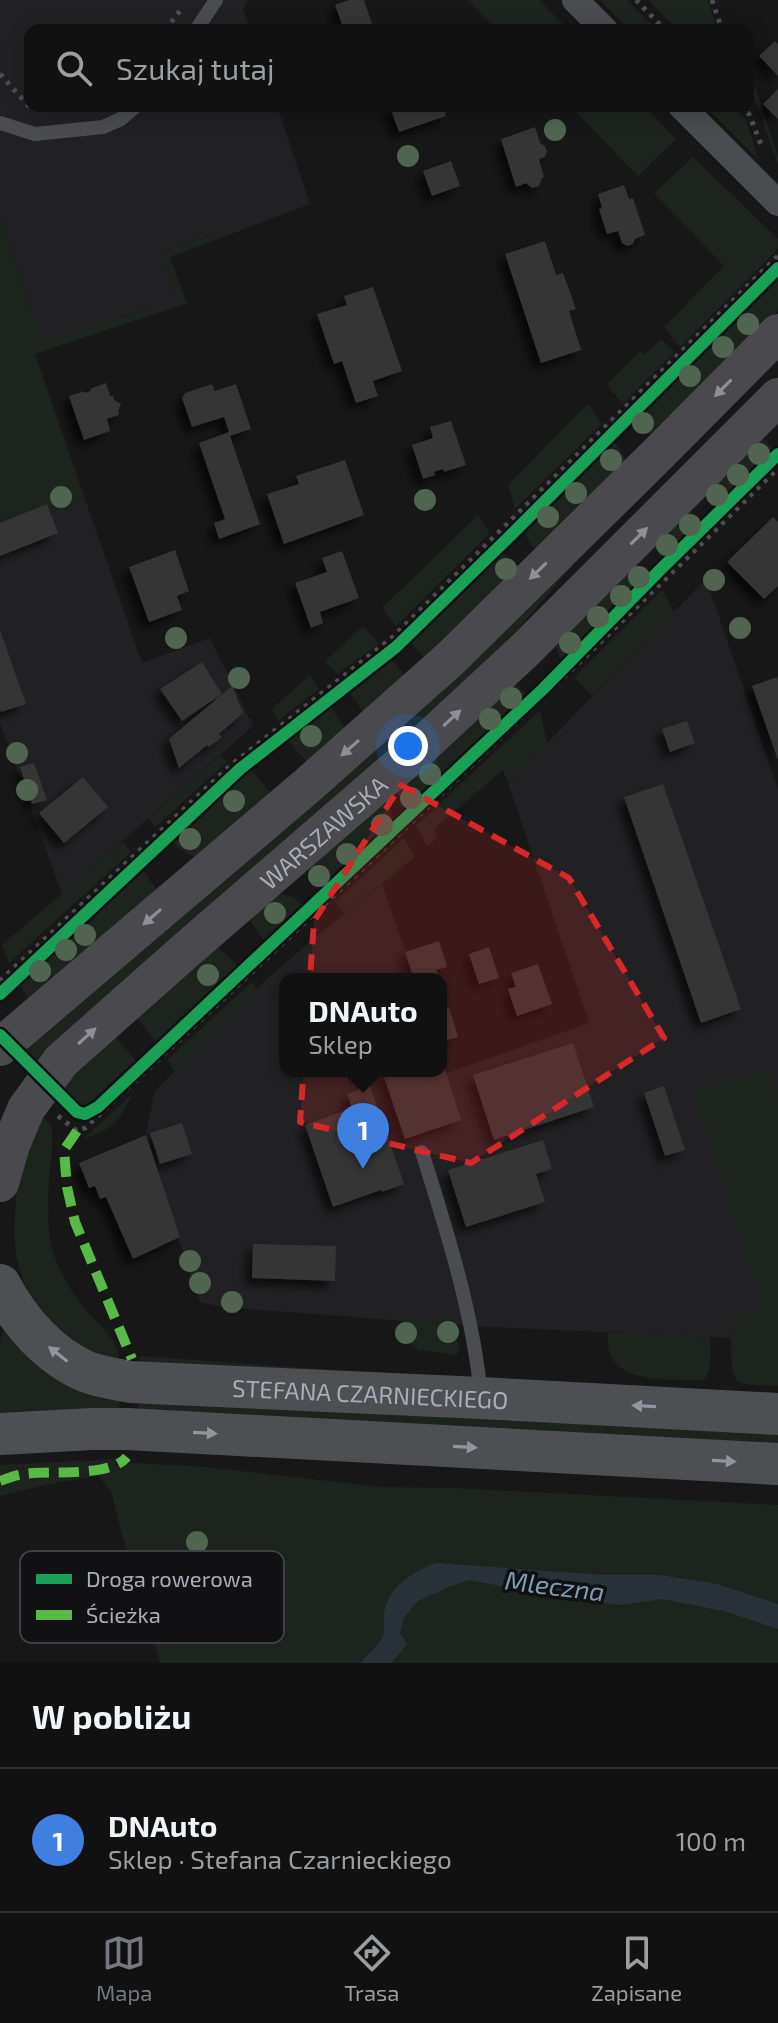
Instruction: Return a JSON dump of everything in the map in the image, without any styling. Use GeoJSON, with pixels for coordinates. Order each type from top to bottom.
{"type":"FeatureCollection","features":[{"type":"Feature","properties":{"kind":"main road","name":"WARSZAWSKA"},"geometry":{"type":"LineString","coordinates":[[0,1047],[320,775],[439,668],[778,333]]}},
{"type":"Feature","properties":{"kind":"main road","name":"WARSZAWSKA"},"geometry":{"type":"LineString","coordinates":[[0,1183],[18,1126],[35,1094],[61,1061],[414,753],[514,661],[778,397]]}},
{"type":"Feature","properties":{"kind":"main road","name":"STEFANA CZARNIECKIEGO"},"geometry":{"type":"LineString","coordinates":[[0,1285],[23,1320],[55,1352],[89,1373],[130,1382],[778,1414]]}},
{"type":"Feature","properties":{"kind":"main road","name":"STEFANA CZARNIECKIEGO"},"geometry":{"type":"LineString","coordinates":[[0,1434],[127,1429],[778,1464]]}},
{"type":"Feature","properties":{"kind":"street"},"geometry":{"type":"LineString","coordinates":[[575,0],[599,24]]}},
{"type":"Feature","properties":{"kind":"street"},"geometry":{"type":"LineString","coordinates":[[687,112],[778,203]]}},
{"type":"Feature","properties":{"kind":"lane"},"geometry":{"type":"LineString","coordinates":[[200,24],[216,0]]}},
{"type":"Feature","properties":{"kind":"lane"},"geometry":{"type":"LineString","coordinates":[[0,123],[35,134],[103,127],[129,112]]}},
{"type":"Feature","properties":{"kind":"lane"},"geometry":{"type":"LineString","coordinates":[[422,1152],[449,1237],[471,1326],[481,1398]]}},
{"type":"Feature","properties":{"kind":"path"},"geometry":{"type":"LineString","coordinates":[[170,24],[188,0]]}},
{"type":"Feature","properties":{"kind":"path"},"geometry":{"type":"LineString","coordinates":[[636,0],[659,24]]}},
{"type":"Feature","properties":{"kind":"path"},"geometry":{"type":"LineString","coordinates":[[712,0],[720,24]]}},
{"type":"Feature","properties":{"kind":"path"},"geometry":{"type":"LineString","coordinates":[[0,74],[24,101]]}},
{"type":"Feature","properties":{"kind":"path"},"geometry":{"type":"LineString","coordinates":[[748,112],[765,153]]}},
{"type":"Feature","properties":{"kind":"path"},"geometry":{"type":"LineString","coordinates":[[0,981],[230,766],[393,637],[778,256]]}},
{"type":"Feature","properties":{"kind":"path"},"geometry":{"type":"LineString","coordinates":[[0,994],[240,769],[396,647],[778,268]]}},
{"type":"Feature","properties":{"kind":"path"},"geometry":{"type":"LineString","coordinates":[[85,1114],[98,1107],[543,689],[778,454]]}},
{"type":"Feature","properties":{"kind":"path"},"geometry":{"type":"LineString","coordinates":[[35,1094],[71,1127],[77,1131],[85,1128],[421,814],[668,578],[778,468]]}},
{"type":"Feature","properties":{"kind":"highlighted area"},"geometry":{"type":"Polygon","coordinates":[[[401,785],[569,878],[664,1038],[471,1163],[300,1122],[314,921],[401,785]]]}},
{"type":"Feature","properties":{"kind":"shaded area"},"geometry":{"type":"Polygon","coordinates":[[[0,0],[248,0],[243,8],[248,24],[24,24],[24,112],[279,112],[310,204],[213,241],[210,235],[167,250],[164,257],[177,296],[184,305],[155,314],[152,306],[42,343],[0,217],[0,0]]]}},
{"type":"Feature","properties":{"kind":"shaded area"},"geometry":{"type":"Polygon","coordinates":[[[468,0],[539,0],[563,24],[491,24],[468,0]]]}},
{"type":"Feature","properties":{"kind":"shaded area"},"geometry":{"type":"Polygon","coordinates":[[[600,0],[627,0],[651,24],[623,24],[600,0]]]}},
{"type":"Feature","properties":{"kind":"shaded area"},"geometry":{"type":"Polygon","coordinates":[[[648,0],[708,0],[715,24],[672,24],[648,0]]]}},
{"type":"Feature","properties":{"kind":"shaded area"},"geometry":{"type":"Polygon","coordinates":[[[754,83],[778,157],[778,164],[754,98],[754,83]]]}},
{"type":"Feature","properties":{"kind":"shaded area"},"geometry":{"type":"Polygon","coordinates":[[[576,112],[650,112],[676,139],[638,176],[576,112]]]}},
{"type":"Feature","properties":{"kind":"shaded area"},"geometry":{"type":"Polygon","coordinates":[[[711,112],[738,112],[746,120],[758,159],[711,112]]]}},
{"type":"Feature","properties":{"kind":"shaded area"},"geometry":{"type":"Polygon","coordinates":[[[693,157],[778,239],[778,247],[680,347],[664,327],[724,266],[654,193],[693,157]]]}},
{"type":"Feature","properties":{"kind":"shaded area"},"geometry":{"type":"Polygon","coordinates":[[[0,217],[42,342],[153,306],[155,314],[35,354],[85,499],[0,532],[0,217]]]}},
{"type":"Feature","properties":{"kind":"shaded area"},"geometry":{"type":"Polygon","coordinates":[[[211,235],[213,241],[170,257],[187,304],[184,305],[177,296],[164,257],[167,250],[211,235]]]}},
{"type":"Feature","properties":{"kind":"shaded area"},"geometry":{"type":"Polygon","coordinates":[[[778,276],[778,311],[650,435],[645,433],[635,419],[778,276]]]}},
{"type":"Feature","properties":{"kind":"shaded area"},"geometry":{"type":"Polygon","coordinates":[[[661,339],[675,352],[623,404],[607,384],[640,351],[644,355],[661,339]]]}},
{"type":"Feature","properties":{"kind":"shaded area"},"geometry":{"type":"Polygon","coordinates":[[[588,404],[602,424],[515,509],[508,485],[588,404]]]}},
{"type":"Feature","properties":{"kind":"shaded area"},"geometry":{"type":"Polygon","coordinates":[[[760,436],[775,450],[714,509],[703,493],[760,436]]]}},
{"type":"Feature","properties":{"kind":"shaded area"},"geometry":{"type":"Polygon","coordinates":[[[613,439],[626,461],[539,549],[532,547],[523,529],[613,439]]]}},
{"type":"Feature","properties":{"kind":"shaded area"},"geometry":{"type":"Polygon","coordinates":[[[85,499],[142,663],[210,638],[253,726],[62,894],[0,723],[0,556],[50,513],[85,499]]]}},
{"type":"Feature","properties":{"kind":"shaded area"},"geometry":{"type":"Polygon","coordinates":[[[685,511],[692,513],[700,523],[664,558],[655,548],[655,541],[685,511]]]}},
{"type":"Feature","properties":{"kind":"shaded area"},"geometry":{"type":"Polygon","coordinates":[[[478,515],[490,533],[396,626],[382,608],[478,515]]]}},
{"type":"Feature","properties":{"kind":"shaded area"},"geometry":{"type":"Polygon","coordinates":[[[502,551],[514,574],[429,656],[422,656],[410,641],[502,551]]]}},
{"type":"Feature","properties":{"kind":"shaded area"},"geometry":{"type":"Polygon","coordinates":[[[634,562],[650,573],[562,663],[555,646],[634,562]]]}},
{"type":"Feature","properties":{"kind":"shaded area"},"geometry":{"type":"Polygon","coordinates":[[[568,563],[573,565],[508,641],[462,687],[36,1065],[21,1050],[568,563]]]}},
{"type":"Feature","properties":{"kind":"shaded area"},"geometry":{"type":"Polygon","coordinates":[[[706,579],[778,789],[778,1341],[733,1317],[731,1338],[471,1326],[222,1307],[200,1302],[146,1134],[154,1092],[269,977],[382,884],[413,973],[279,973],[279,1077],[447,1077],[447,1073],[589,1023],[508,783],[706,579]]]}},
{"type":"Feature","properties":{"kind":"shaded area"},"geometry":{"type":"Polygon","coordinates":[[[662,590],[674,612],[592,696],[574,677],[662,590]]]}},
{"type":"Feature","properties":{"kind":"shaded area"},"geometry":{"type":"Polygon","coordinates":[[[363,626],[379,644],[337,674],[325,661],[363,626]]]}},
{"type":"Feature","properties":{"kind":"shaded area"},"geometry":{"type":"Polygon","coordinates":[[[391,659],[404,679],[369,711],[363,711],[348,691],[391,659]]]}},
{"type":"Feature","properties":{"kind":"shaded area"},"geometry":{"type":"Polygon","coordinates":[[[310,675],[319,689],[278,721],[272,709],[310,675]]]}},
{"type":"Feature","properties":{"kind":"shaded area"},"geometry":{"type":"Polygon","coordinates":[[[513,682],[527,695],[407,809],[398,794],[398,787],[513,682]]]}},
{"type":"Feature","properties":{"kind":"shaded area"},"geometry":{"type":"Polygon","coordinates":[[[329,705],[344,726],[345,733],[309,765],[286,738],[329,705]]]}},
{"type":"Feature","properties":{"kind":"shaded area"},"geometry":{"type":"Polygon","coordinates":[[[540,710],[547,743],[508,783],[503,770],[435,828],[437,838],[427,847],[416,826],[540,710]]]}},
{"type":"Feature","properties":{"kind":"shaded area"},"geometry":{"type":"Polygon","coordinates":[[[221,755],[227,762],[155,827],[149,818],[221,755]]]}},
{"type":"Feature","properties":{"kind":"shaded area"},"geometry":{"type":"Polygon","coordinates":[[[250,768],[273,796],[199,859],[168,840],[250,768]]]}},
{"type":"Feature","properties":{"kind":"shaded area"},"geometry":{"type":"Polygon","coordinates":[[[382,802],[395,821],[322,889],[306,868],[382,802]]]}},
{"type":"Feature","properties":{"kind":"shaded area"},"geometry":{"type":"Polygon","coordinates":[[[404,838],[415,857],[344,914],[335,902],[404,838]]]}},
{"type":"Feature","properties":{"kind":"shaded area"},"geometry":{"type":"Polygon","coordinates":[[[123,841],[131,852],[9,963],[2,945],[123,841]]]}},
{"type":"Feature","properties":{"kind":"shaded area"},"geometry":{"type":"Polygon","coordinates":[[[141,867],[158,892],[30,1003],[19,982],[141,867]]]}},
{"type":"Feature","properties":{"kind":"shaded area"},"geometry":{"type":"Polygon","coordinates":[[[278,893],[292,897],[304,906],[265,942],[251,922],[251,916],[278,893]]]}},
{"type":"Feature","properties":{"kind":"shaded area"},"geometry":{"type":"Polygon","coordinates":[[[217,946],[239,966],[157,1043],[135,1016],[217,946]]]}},
{"type":"Feature","properties":{"kind":"shaded area"},"geometry":{"type":"Polygon","coordinates":[[[252,982],[257,989],[174,1072],[168,1059],[252,982]]]}},
{"type":"Feature","properties":{"kind":"shaded area"},"geometry":{"type":"Polygon","coordinates":[[[115,1036],[138,1063],[90,1106],[82,1108],[60,1086],[115,1036]]]}},
{"type":"Feature","properties":{"kind":"shaded area"},"geometry":{"type":"Polygon","coordinates":[[[768,1070],[778,1101],[778,1386],[742,1383],[735,1377],[731,1352],[732,1317],[763,1305],[693,1093],[768,1070]]]}},
{"type":"Feature","properties":{"kind":"shaded area"},"geometry":{"type":"Polygon","coordinates":[[[132,1094],[114,1124],[83,1139],[132,1094]]]}},
{"type":"Feature","properties":{"kind":"shaded area"},"geometry":{"type":"Polygon","coordinates":[[[42,1115],[50,1125],[52,1137],[48,1214],[50,1240],[61,1272],[84,1308],[112,1340],[119,1363],[77,1346],[42,1315],[27,1291],[21,1273],[14,1230],[16,1195],[18,1181],[42,1115]]]}},
{"type":"Feature","properties":{"kind":"shaded area"},"geometry":{"type":"Polygon","coordinates":[[[402,1320],[452,1324],[460,1350],[456,1355],[418,1350],[410,1343],[402,1320]]]}},
{"type":"Feature","properties":{"kind":"shaded area"},"geometry":{"type":"Polygon","coordinates":[[[4,1324],[119,1401],[120,1414],[0,1420],[0,1345],[4,1324]]]}},
{"type":"Feature","properties":{"kind":"shaded area"},"geometry":{"type":"Polygon","coordinates":[[[607,1332],[710,1337],[707,1377],[701,1381],[648,1378],[623,1369],[614,1362],[609,1351],[607,1332]]]}},
{"type":"Feature","properties":{"kind":"shaded area"},"geometry":{"type":"Polygon","coordinates":[[[140,1356],[349,1371],[140,1367],[140,1356]]]}},
{"type":"Feature","properties":{"kind":"shaded area"},"geometry":{"type":"Polygon","coordinates":[[[138,1401],[778,1431],[778,1447],[138,1416],[138,1401]]]}},
{"type":"Feature","properties":{"kind":"shaded area"},"geometry":{"type":"Polygon","coordinates":[[[116,1459],[116,1465],[137,1463],[206,1467],[382,1487],[778,1505],[778,1663],[160,1663],[154,1643],[284,1643],[284,1551],[127,1551],[111,1491],[98,1476],[0,1496],[0,1465],[116,1459]]]}},
{"type":"Feature","properties":{"kind":"water","name":"Mleczna"},"geometry":{"type":"Polygon","coordinates":[[[436,1563],[603,1575],[660,1575],[717,1584],[778,1604],[778,1629],[724,1611],[662,1599],[621,1605],[469,1580],[418,1601],[404,1617],[400,1633],[407,1644],[391,1663],[361,1663],[383,1637],[386,1604],[396,1588],[410,1576],[436,1563]]]}},
{"type":"Feature","properties":{"kind":"building"},"geometry":{"type":"Polygon","coordinates":[[[349,0],[364,0],[372,24],[342,24],[335,5],[349,0]]]}},
{"type":"Feature","properties":{"kind":"building"},"geometry":{"type":"Polygon","coordinates":[[[775,41],[778,44],[778,76],[759,56],[775,41]]]}},
{"type":"Feature","properties":{"kind":"building"},"geometry":{"type":"Polygon","coordinates":[[[778,89],[778,119],[763,104],[778,89]]]}},
{"type":"Feature","properties":{"kind":"building"},"geometry":{"type":"Polygon","coordinates":[[[392,112],[445,112],[446,116],[399,132],[392,112]]]}},
{"type":"Feature","properties":{"kind":"building"},"geometry":{"type":"Polygon","coordinates":[[[535,127],[540,143],[547,152],[545,157],[539,159],[544,177],[539,186],[532,188],[526,183],[516,187],[501,139],[535,127]]]}},
{"type":"Feature","properties":{"kind":"building"},"geometry":{"type":"Polygon","coordinates":[[[451,161],[460,186],[432,196],[423,171],[451,161]]]}},
{"type":"Feature","properties":{"kind":"building"},"geometry":{"type":"Polygon","coordinates":[[[624,185],[629,199],[633,198],[645,235],[627,246],[622,243],[618,231],[607,234],[598,194],[624,185]]]}},
{"type":"Feature","properties":{"kind":"building"},"geometry":{"type":"Polygon","coordinates":[[[545,241],[556,275],[563,273],[576,309],[569,311],[581,350],[541,363],[505,254],[545,241]]]}},
{"type":"Feature","properties":{"kind":"building"},"geometry":{"type":"Polygon","coordinates":[[[373,287],[402,371],[373,381],[378,396],[356,403],[342,361],[334,364],[317,314],[347,305],[344,296],[373,287]]]}},
{"type":"Feature","properties":{"kind":"building"},"geometry":{"type":"Polygon","coordinates":[[[106,383],[110,396],[121,404],[119,415],[107,419],[110,431],[84,440],[69,396],[91,391],[106,383]]]}},
{"type":"Feature","properties":{"kind":"building"},"geometry":{"type":"Polygon","coordinates":[[[212,384],[215,391],[236,384],[251,429],[230,436],[260,524],[219,539],[214,523],[225,519],[199,443],[229,432],[224,417],[192,427],[182,398],[185,393],[212,384]]]}},
{"type":"Feature","properties":{"kind":"building"},"geometry":{"type":"Polygon","coordinates":[[[451,421],[466,465],[444,472],[443,469],[423,479],[412,445],[433,438],[430,427],[451,421]]]}},
{"type":"Feature","properties":{"kind":"building"},"geometry":{"type":"Polygon","coordinates":[[[345,460],[364,515],[284,544],[267,494],[299,484],[296,476],[345,460]]]}},
{"type":"Feature","properties":{"kind":"building"},"geometry":{"type":"Polygon","coordinates":[[[47,504],[58,533],[0,556],[0,523],[47,504]]]}},
{"type":"Feature","properties":{"kind":"building"},"geometry":{"type":"Polygon","coordinates":[[[773,517],[778,522],[778,586],[764,599],[727,562],[773,517]]]}},
{"type":"Feature","properties":{"kind":"building"},"geometry":{"type":"Polygon","coordinates":[[[175,550],[189,591],[177,596],[182,610],[149,622],[129,567],[175,550]]]}},
{"type":"Feature","properties":{"kind":"building"},"geometry":{"type":"Polygon","coordinates":[[[342,551],[359,598],[320,612],[323,623],[311,628],[295,583],[327,572],[322,558],[342,551]]]}},
{"type":"Feature","properties":{"kind":"building"},"geometry":{"type":"Polygon","coordinates":[[[0,630],[26,704],[1,712],[0,708],[0,630]]]}},
{"type":"Feature","properties":{"kind":"building"},"geometry":{"type":"Polygon","coordinates":[[[202,662],[222,694],[182,721],[160,689],[202,662]]]}},
{"type":"Feature","properties":{"kind":"building"},"geometry":{"type":"Polygon","coordinates":[[[777,677],[778,680],[778,760],[752,686],[777,677]]]}},
{"type":"Feature","properties":{"kind":"building"},"geometry":{"type":"Polygon","coordinates":[[[232,686],[243,713],[219,734],[222,737],[179,768],[169,739],[232,686]]]}},
{"type":"Feature","properties":{"kind":"building"},"geometry":{"type":"Polygon","coordinates":[[[687,721],[695,743],[670,752],[662,729],[687,721]]]}},
{"type":"Feature","properties":{"kind":"building"},"geometry":{"type":"Polygon","coordinates":[[[34,763],[47,800],[32,804],[20,767],[34,763]]]}},
{"type":"Feature","properties":{"kind":"building"},"geometry":{"type":"Polygon","coordinates":[[[83,777],[108,807],[64,843],[39,813],[83,777]]]}},
{"type":"Feature","properties":{"kind":"building"},"geometry":{"type":"Polygon","coordinates":[[[663,784],[741,1009],[701,1023],[624,797],[663,784]]]}},
{"type":"Feature","properties":{"kind":"building"},"geometry":{"type":"Polygon","coordinates":[[[439,941],[447,967],[436,970],[437,973],[412,973],[405,952],[439,941]]]}},
{"type":"Feature","properties":{"kind":"building"},"geometry":{"type":"Polygon","coordinates":[[[489,947],[499,978],[479,984],[469,954],[489,947]]]}},
{"type":"Feature","properties":{"kind":"building"},"geometry":{"type":"Polygon","coordinates":[[[538,964],[552,1004],[517,1016],[508,989],[516,987],[511,973],[538,964]]]}},
{"type":"Feature","properties":{"kind":"building"},"geometry":{"type":"Polygon","coordinates":[[[447,1008],[458,1037],[447,1040],[447,1008]]]}},
{"type":"Feature","properties":{"kind":"building"},"geometry":{"type":"Polygon","coordinates":[[[573,1043],[594,1107],[494,1140],[473,1075],[573,1043]]]}},
{"type":"Feature","properties":{"kind":"building"},"geometry":{"type":"Polygon","coordinates":[[[447,1076],[461,1120],[405,1139],[384,1077],[447,1076]]]}},
{"type":"Feature","properties":{"kind":"building"},"geometry":{"type":"Polygon","coordinates":[[[370,1086],[404,1184],[333,1207],[305,1125],[352,1108],[347,1094],[370,1086]]]}},
{"type":"Feature","properties":{"kind":"building"},"geometry":{"type":"Polygon","coordinates":[[[664,1086],[685,1150],[665,1156],[644,1093],[664,1086]]]}},
{"type":"Feature","properties":{"kind":"building"},"geometry":{"type":"Polygon","coordinates":[[[182,1123],[192,1154],[160,1164],[150,1133],[182,1123]]]}},
{"type":"Feature","properties":{"kind":"building"},"geometry":{"type":"Polygon","coordinates":[[[146,1135],[180,1237],[133,1259],[106,1197],[100,1199],[95,1186],[89,1188],[79,1163],[146,1135]]]}},
{"type":"Feature","properties":{"kind":"building"},"geometry":{"type":"Polygon","coordinates":[[[543,1140],[552,1169],[536,1174],[545,1202],[466,1227],[448,1170],[543,1140]]]}},
{"type":"Feature","properties":{"kind":"building"},"geometry":{"type":"Polygon","coordinates":[[[253,1244],[336,1246],[335,1281],[252,1278],[253,1244]]]}},
{"type":"Feature","properties":{"kind":"marked path"},"geometry":{"type":"LineString","coordinates":[[77,1131],[64,1150],[67,1187],[75,1222],[132,1359]]}},
{"type":"Feature","properties":{"kind":"marked path"},"geometry":{"type":"LineString","coordinates":[[0,1481],[24,1474],[94,1471],[119,1464],[127,1457]]}},
{"type":"Feature","properties":{"kind":"cycle path"},"geometry":{"type":"LineString","coordinates":[[0,994],[240,769],[396,647],[778,268]]}},
{"type":"Feature","properties":{"kind":"cycle path"},"geometry":{"type":"LineString","coordinates":[[0,1035],[77,1112],[85,1114],[98,1107],[543,689],[778,454]]}},
{"type":"Feature","properties":{"kind":"place","name":"DNAuto"},"geometry":{"type":"Point","coordinates":[363,1169]}}]}
